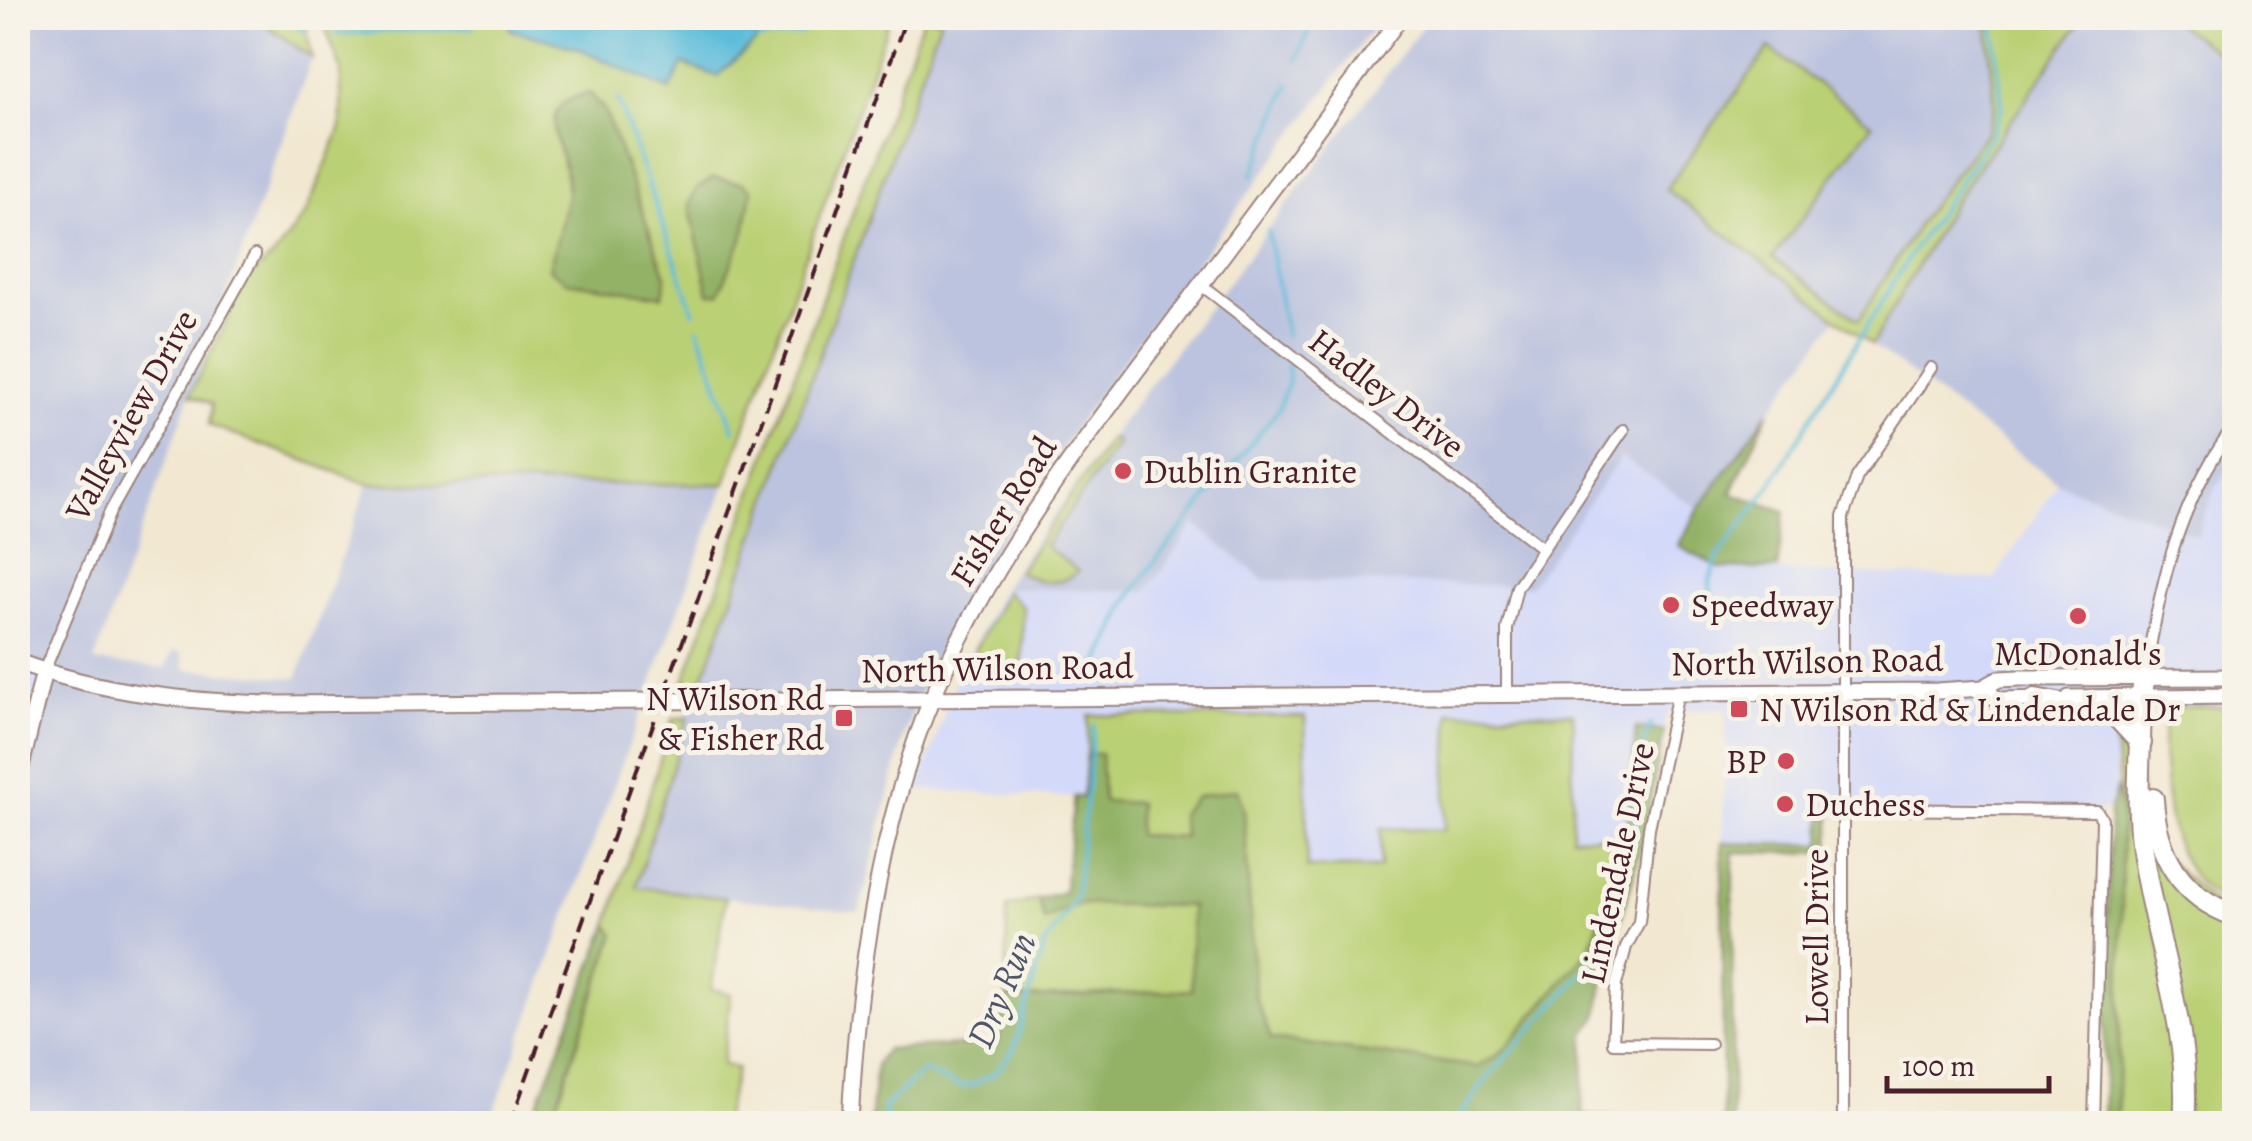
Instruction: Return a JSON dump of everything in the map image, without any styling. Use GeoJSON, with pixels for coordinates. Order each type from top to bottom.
{"type":"FeatureCollection","features":[{"type":"Feature","properties":{"kind":"highway"},"geometry":{"type":"LineString","coordinates":[[2146,691],[2141,742],[2142,846],[2185,1057],[2184,1124]]}},
{"type":"Feature","properties":{"kind":"highway"},"geometry":{"type":"LineString","coordinates":[[2146,691],[2160,845],[2188,888],[2234,915]]}},
{"type":"Feature","properties":{"kind":"highway"},"geometry":{"type":"LineString","coordinates":[[2035,699],[2113,713],[2141,742]]}},
{"type":"Feature","properties":{"kind":"main road","name":"Fisher Road"},"geometry":{"type":"LineString","coordinates":[[850,1124],[875,914],[906,774],[933,700],[983,595],[1028,517],[1400,18]]}},
{"type":"Feature","properties":{"kind":"main road","name":"North Wilson Road"},"geometry":{"type":"LineString","coordinates":[[18,662],[117,690],[232,703],[1678,694],[1982,688],[2009,679],[2234,696]]}},
{"type":"Feature","properties":{"kind":"main road","name":"Valleyview Drive"},"geometry":{"type":"LineString","coordinates":[[18,780],[44,671]]}},
{"type":"Feature","properties":{"kind":"main road","name":"North Wilson Road"},"geometry":{"type":"LineString","coordinates":[[1982,688],[1998,700],[2035,699],[2146,691],[2234,677]]}},
{"type":"Feature","properties":{"kind":"street","name":"Valleyview Drive"},"geometry":{"type":"LineString","coordinates":[[44,671],[103,524],[254,256]]}},
{"type":"Feature","properties":{"kind":"street","name":"Hadley Drive"},"geometry":{"type":"LineString","coordinates":[[1200,284],[1542,546]]}},
{"type":"Feature","properties":{"kind":"street","name":"Lowell Drive"},"geometry":{"type":"LineString","coordinates":[[1843,1124],[1845,691],[1840,596],[1846,506],[1856,477],[1931,368]]}},
{"type":"Feature","properties":{"kind":"street"},"geometry":{"type":"LineString","coordinates":[[2146,691],[2173,541],[2187,503],[2234,427]]}},
{"type":"Feature","properties":{"kind":"street"},"geometry":{"type":"LineString","coordinates":[[1507,694],[1511,604],[1522,576],[1623,430]]}},
{"type":"Feature","properties":{"kind":"street","name":"Lindendale Drive"},"geometry":{"type":"LineString","coordinates":[[1678,694],[1650,828],[1639,922],[1626,947],[1616,985],[1613,1043],[1710,1044]]}},
{"type":"Feature","properties":{"kind":"street"},"geometry":{"type":"LineString","coordinates":[[1844,809],[2096,810],[2102,818],[2094,1124]]}},
{"type":"Feature","properties":{"kind":"shaded area"},"geometry":{"type":"Polygon","coordinates":[[[18,18],[257,18],[312,58],[94,662],[165,668],[173,651],[181,652],[185,669],[297,678],[368,484],[725,484],[490,1123],[18,1123],[18,813],[48,674],[18,661],[18,18]]]}},
{"type":"Feature","properties":{"kind":"shaded area"},"geometry":{"type":"Polygon","coordinates":[[[941,18],[1380,18],[1089,407],[985,564],[930,667],[905,732],[859,912],[635,888],[676,745],[941,18]]]}},
{"type":"Feature","properties":{"kind":"shaded area"},"geometry":{"type":"Polygon","coordinates":[[[1429,18],[1987,18],[1995,106],[1987,132],[1924,215],[1859,321],[1773,258],[1872,124],[1769,49],[1667,190],[1836,319],[1699,509],[1621,457],[1530,586],[1264,580],[1195,524],[1146,591],[1002,588],[1125,417],[1429,18]]]}},
{"type":"Feature","properties":{"kind":"shaded area"},"geometry":{"type":"Polygon","coordinates":[[[2083,18],[2169,18],[2234,64],[2234,459],[2214,490],[2197,536],[2058,483],[1872,345],[1953,203],[2083,18]]]}},
{"type":"Feature","properties":{"kind":"shaded area"},"geometry":{"type":"Polygon","coordinates":[[[1621,457],[1699,509],[1678,546],[1720,568],[1994,579],[2058,483],[2197,536],[2214,490],[2234,459],[2234,706],[2171,707],[2113,721],[2116,789],[2110,810],[1823,814],[1822,845],[1722,843],[1727,709],[1668,711],[1664,731],[1636,728],[1627,835],[1572,837],[1573,713],[1444,830],[1380,868],[1307,869],[1304,717],[1089,716],[1083,798],[918,790],[955,684],[1002,588],[1146,590],[1195,523],[1264,580],[1621,457]]]}},
{"type":"Feature","properties":{"kind":"shaded area"},"geometry":{"type":"Polygon","coordinates":[[[18,661],[49,673],[18,813],[18,661]]]}},
{"type":"Feature","properties":{"kind":"green space"},"geometry":{"type":"Polygon","coordinates":[[[257,18],[305,18],[312,58],[257,18]]]}},
{"type":"Feature","properties":{"kind":"green space"},"geometry":{"type":"Polygon","coordinates":[[[322,18],[890,18],[725,484],[368,484],[209,425],[212,404],[190,395],[246,280],[274,256],[306,213],[341,127],[341,70],[322,18]]]}},
{"type":"Feature","properties":{"kind":"green space"},"geometry":{"type":"Polygon","coordinates":[[[923,18],[941,18],[710,660],[700,684],[684,682],[923,18]]]}},
{"type":"Feature","properties":{"kind":"green space"},"geometry":{"type":"Polygon","coordinates":[[[1987,18],[2083,18],[1953,203],[1872,345],[1666,189],[1769,48],[1872,124],[1773,258],[1859,320],[1924,215],[1987,132],[1995,106],[1987,18]]]}},
{"type":"Feature","properties":{"kind":"green space"},"geometry":{"type":"Polygon","coordinates":[[[2169,18],[2234,18],[2234,64],[2169,18]]]}},
{"type":"Feature","properties":{"kind":"green space"},"geometry":{"type":"Polygon","coordinates":[[[590,93],[605,111],[666,276],[663,296],[567,281],[549,269],[567,193],[554,120],[559,108],[570,99],[590,93]]]}},
{"type":"Feature","properties":{"kind":"green space"},"geometry":{"type":"Polygon","coordinates":[[[713,178],[743,183],[752,190],[745,232],[719,294],[709,294],[689,204],[697,188],[713,178]]]}},
{"type":"Feature","properties":{"kind":"green space"},"geometry":{"type":"Polygon","coordinates":[[[1769,411],[1731,493],[1785,511],[1777,569],[1720,568],[1678,546],[1699,509],[1769,411]]]}},
{"type":"Feature","properties":{"kind":"green space"},"geometry":{"type":"Polygon","coordinates":[[[1111,438],[1118,443],[1045,546],[1078,571],[1056,582],[1018,572],[1111,438]]]}},
{"type":"Feature","properties":{"kind":"green space"},"geometry":{"type":"Polygon","coordinates":[[[1006,591],[1023,607],[1022,677],[990,677],[974,665],[974,651],[1006,591]]]}},
{"type":"Feature","properties":{"kind":"green space"},"geometry":{"type":"Polygon","coordinates":[[[2234,706],[2234,906],[2200,885],[2180,853],[2169,816],[2163,749],[2171,707],[2234,706]]]}},
{"type":"Feature","properties":{"kind":"green space"},"geometry":{"type":"Polygon","coordinates":[[[1450,712],[1573,713],[1572,837],[1627,835],[1590,949],[1500,1054],[1477,1067],[1271,1039],[1255,997],[1244,810],[1185,837],[1137,835],[1103,802],[1101,755],[1087,754],[1089,715],[1305,717],[1307,868],[1380,868],[1381,828],[1444,830],[1450,712]]]}},
{"type":"Feature","properties":{"kind":"green space"},"geometry":{"type":"Polygon","coordinates":[[[688,717],[636,887],[726,898],[711,989],[731,994],[722,1065],[737,1068],[723,1123],[550,1124],[615,934],[608,925],[673,719],[688,717]]]}},
{"type":"Feature","properties":{"kind":"green space"},"geometry":{"type":"Polygon","coordinates":[[[2113,721],[2128,737],[2135,754],[2177,1069],[2176,1123],[2117,1123],[2121,809],[2113,721]]]}},
{"type":"Feature","properties":{"kind":"green space"},"geometry":{"type":"Polygon","coordinates":[[[1636,728],[1664,731],[1641,848],[1604,978],[1598,1016],[1585,1033],[1582,1115],[1693,1123],[870,1124],[876,1064],[886,1049],[998,1043],[1006,999],[1192,990],[1191,906],[1080,904],[1044,920],[1038,899],[1064,892],[1074,797],[1083,797],[1087,754],[1101,754],[1103,801],[1138,803],[1138,835],[1184,837],[1180,814],[1196,797],[1237,789],[1244,810],[1255,997],[1271,1039],[1477,1067],[1500,1054],[1590,949],[1627,835],[1636,728]]]}},
{"type":"Feature","properties":{"kind":"green space"},"geometry":{"type":"Polygon","coordinates":[[[2116,789],[2121,809],[2122,915],[2117,1123],[2103,1124],[2110,810],[2116,789]]]}},
{"type":"Feature","properties":{"kind":"green space"},"geometry":{"type":"Polygon","coordinates":[[[1823,814],[1831,814],[1830,853],[1733,852],[1732,1123],[1723,1123],[1722,843],[1822,845],[1823,814]]]}},
{"type":"Feature","properties":{"kind":"green space"},"geometry":{"type":"Polygon","coordinates":[[[2148,842],[2234,924],[2234,1111],[2227,1123],[2189,1123],[2148,842]]]}},
{"type":"Feature","properties":{"kind":"green space"},"geometry":{"type":"Polygon","coordinates":[[[1038,899],[1044,919],[1080,904],[1192,906],[1192,990],[1006,999],[1007,907],[1038,899]]]}},
{"type":"Feature","properties":{"kind":"green space"},"geometry":{"type":"Polygon","coordinates":[[[608,925],[615,934],[550,1123],[530,1123],[608,925]]]}},
{"type":"Feature","properties":{"kind":"water"},"geometry":{"type":"Polygon","coordinates":[[[593,15],[648,26],[719,18],[746,28],[758,40],[717,76],[683,64],[670,90],[578,48],[511,30],[509,21],[593,15]]]}},
{"type":"Feature","properties":{"kind":"waterway"},"geometry":{"type":"LineString","coordinates":[[285,18],[306,32]]}},
{"type":"Feature","properties":{"kind":"waterway"},"geometry":{"type":"LineString","coordinates":[[758,40],[801,34],[817,18]]}},
{"type":"Feature","properties":{"kind":"waterway","name":"Dry Run"},"geometry":{"type":"LineString","coordinates":[[1297,61],[1313,18]]}},
{"type":"Feature","properties":{"kind":"waterway"},"geometry":{"type":"LineString","coordinates":[[1711,611],[1710,581],[1717,558],[1768,489],[1915,247],[1992,135],[2002,107],[1993,18]]}},
{"type":"Feature","properties":{"kind":"waterway"},"geometry":{"type":"LineString","coordinates":[[335,34],[473,27]]}},
{"type":"Feature","properties":{"kind":"waterway","name":"Dry Run"},"geometry":{"type":"LineString","coordinates":[[1252,177],[1289,85]]}},
{"type":"Feature","properties":{"kind":"waterway"},"geometry":{"type":"LineString","coordinates":[[618,99],[694,313]]}},
{"type":"Feature","properties":{"kind":"waterway","name":"Dry Run"},"geometry":{"type":"LineString","coordinates":[[1268,231],[1286,335]]}},
{"type":"Feature","properties":{"kind":"waterway"},"geometry":{"type":"LineString","coordinates":[[698,328],[734,430]]}},
{"type":"Feature","properties":{"kind":"waterway","name":"Dry Run"},"geometry":{"type":"LineString","coordinates":[[1097,668],[1127,601],[1278,410],[1288,382],[1288,366]]}},
{"type":"Feature","properties":{"kind":"waterway"},"geometry":{"type":"LineString","coordinates":[[1442,1124],[1458,1119],[1487,1078],[1583,973],[1600,946],[1614,916],[1635,826],[1644,742],[1651,724]]}},
{"type":"Feature","properties":{"kind":"waterway","name":"Dry Run"},"geometry":{"type":"LineString","coordinates":[[889,1124],[883,1108],[923,1071],[959,1086],[973,1085],[996,1072],[1014,1049],[1044,946],[1075,901],[1094,725]]}},
{"type":"Feature","properties":{"kind":"railway"},"geometry":{"type":"LineString","coordinates":[[510,1124],[906,18]]}},
{"type":"Feature","properties":{"kind":"place","name":"Dublin Granite"},"geometry":{"type":"Point","coordinates":[1123,471]}},
{"type":"Feature","properties":{"kind":"place","name":"Speedway"},"geometry":{"type":"Point","coordinates":[1671,605]}},
{"type":"Feature","properties":{"kind":"place","name":"McDonald's"},"geometry":{"type":"Point","coordinates":[2078,616]}},
{"type":"Feature","properties":{"kind":"place","name":"N Wilson Rd & Lindendale Dr"},"geometry":{"type":"Point","coordinates":[1739,709]}},
{"type":"Feature","properties":{"kind":"place","name":"N Wilson Rd & Fisher Rd"},"geometry":{"type":"Point","coordinates":[844,718]}},
{"type":"Feature","properties":{"kind":"place","name":"BP"},"geometry":{"type":"Point","coordinates":[1786,761]}},
{"type":"Feature","properties":{"kind":"place","name":"Duchess"},"geometry":{"type":"Point","coordinates":[1785,804]}}]}
